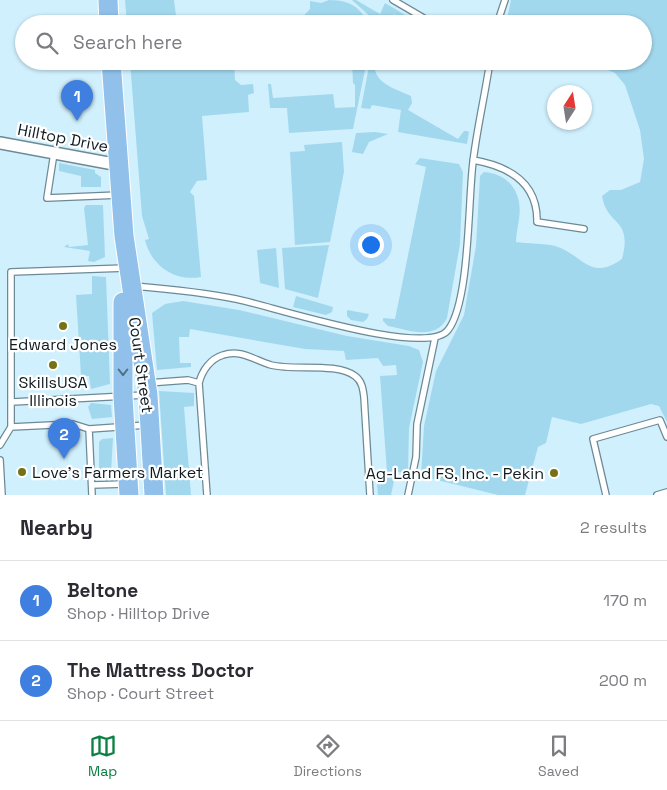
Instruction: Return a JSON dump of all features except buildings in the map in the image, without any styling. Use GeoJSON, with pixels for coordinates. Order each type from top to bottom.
{"type":"FeatureCollection","features":[{"type":"Feature","properties":{"kind":"main road"},"geometry":{"type":"LineString","coordinates":[[108,0],[109,15]]}},
{"type":"Feature","properties":{"kind":"main road","name":"Court Street"},"geometry":{"type":"LineString","coordinates":[[113,70],[127,274],[147,389],[154,495]]}},
{"type":"Feature","properties":{"kind":"main road","name":"Court Street"},"geometry":{"type":"LineString","coordinates":[[127,274],[123,396],[128,489]]}},
{"type":"Feature","properties":{"kind":"street","name":"Hilltop Drive"},"geometry":{"type":"LineString","coordinates":[[0,143],[119,165]]}},
{"type":"Feature","properties":{"kind":"lane"},"geometry":{"type":"LineString","coordinates":[[393,0],[419,15]]}},
{"type":"Feature","properties":{"kind":"lane"},"geometry":{"type":"LineString","coordinates":[[501,15],[505,0]]}},
{"type":"Feature","properties":{"kind":"lane"},"geometry":{"type":"LineString","coordinates":[[0,445],[11,427],[11,272],[127,274],[194,292],[238,299],[336,325],[406,338],[423,340],[435,338],[448,331],[459,299],[467,253],[473,160],[488,70]]}},
{"type":"Feature","properties":{"kind":"lane"},"geometry":{"type":"LineString","coordinates":[[54,153],[47,198],[121,195]]}},
{"type":"Feature","properties":{"kind":"lane"},"geometry":{"type":"LineString","coordinates":[[473,160],[509,170],[518,178],[538,206],[537,222],[584,229]]}},
{"type":"Feature","properties":{"kind":"lane"},"geometry":{"type":"LineString","coordinates":[[408,495],[416,457],[417,424],[435,338]]}},
{"type":"Feature","properties":{"kind":"lane"},"geometry":{"type":"LineString","coordinates":[[207,495],[199,383],[208,365],[222,355],[234,353],[252,356],[271,365],[340,370],[355,376],[363,388],[370,495]]}},
{"type":"Feature","properties":{"kind":"lane"},"geometry":{"type":"LineString","coordinates":[[12,402],[123,396],[188,380],[199,383]]}},
{"type":"Feature","properties":{"kind":"lane"},"geometry":{"type":"LineString","coordinates":[[606,495],[593,439],[660,420],[667,436]]}},
{"type":"Feature","properties":{"kind":"lane"},"geometry":{"type":"LineString","coordinates":[[11,427],[73,424],[89,429],[150,425]]}},
{"type":"Feature","properties":{"kind":"lane"},"geometry":{"type":"LineString","coordinates":[[89,429],[92,495]]}},
{"type":"Feature","properties":{"kind":"lane"},"geometry":{"type":"LineString","coordinates":[[0,460],[2,495]]}},
{"type":"Feature","properties":{"kind":"lane"},"geometry":{"type":"LineString","coordinates":[[92,485],[128,489]]}},
{"type":"Feature","properties":{"kind":"lane"},"geometry":{"type":"LineString","coordinates":[[657,495],[667,492]]}},
{"type":"Feature","properties":{"kind":"shaded area"},"geometry":{"type":"Polygon","coordinates":[[[125,0],[174,0],[176,15],[126,15],[125,0]]]}},
{"type":"Feature","properties":{"kind":"shaded area"},"geometry":{"type":"Polygon","coordinates":[[[329,0],[344,2],[353,5],[363,15],[304,15],[310,9],[310,1],[321,3],[329,0]]]}},
{"type":"Feature","properties":{"kind":"shaded area"},"geometry":{"type":"Polygon","coordinates":[[[352,0],[356,0],[380,14],[385,3],[406,15],[394,14],[368,15],[352,0]]]}},
{"type":"Feature","properties":{"kind":"shaded area"},"geometry":{"type":"Polygon","coordinates":[[[511,0],[667,0],[667,422],[659,406],[651,404],[581,424],[552,417],[546,443],[538,447],[525,495],[498,495],[421,476],[424,426],[436,371],[464,315],[476,246],[480,176],[484,172],[501,177],[508,181],[517,194],[520,210],[516,242],[555,246],[594,267],[602,268],[622,259],[625,246],[622,229],[609,213],[602,196],[610,190],[621,190],[640,182],[644,159],[640,130],[625,85],[615,73],[608,70],[652,70],[652,15],[508,15],[511,0]]]}},
{"type":"Feature","properties":{"kind":"shaded area"},"geometry":{"type":"Polygon","coordinates":[[[131,70],[234,70],[235,80],[241,85],[253,84],[254,93],[248,95],[249,112],[202,116],[207,180],[197,181],[190,192],[194,196],[201,277],[182,277],[165,270],[158,264],[152,257],[145,240],[149,239],[142,216],[131,70]]]}},
{"type":"Feature","properties":{"kind":"shaded area"},"geometry":{"type":"Polygon","coordinates":[[[352,70],[365,70],[353,129],[289,133],[287,108],[270,108],[268,84],[271,84],[273,98],[333,94],[335,108],[355,107],[355,85],[353,83],[352,70]]]}},
{"type":"Feature","properties":{"kind":"shaded area"},"geometry":{"type":"Polygon","coordinates":[[[368,70],[375,70],[377,75],[386,84],[411,96],[412,103],[408,110],[458,139],[464,131],[469,132],[467,144],[398,132],[401,110],[372,105],[370,109],[361,108],[368,70]]]}},
{"type":"Feature","properties":{"kind":"shaded area"},"geometry":{"type":"Polygon","coordinates":[[[375,132],[388,134],[369,142],[363,154],[352,152],[356,133],[375,132]]]}},
{"type":"Feature","properties":{"kind":"shaded area"},"geometry":{"type":"Polygon","coordinates":[[[342,142],[344,172],[330,242],[295,245],[290,152],[305,151],[304,145],[342,142]]]}},
{"type":"Feature","properties":{"kind":"shaded area"},"geometry":{"type":"Polygon","coordinates":[[[420,158],[459,164],[463,172],[460,244],[447,318],[436,330],[429,332],[388,326],[383,321],[383,318],[395,319],[426,167],[415,164],[420,158]]]}},
{"type":"Feature","properties":{"kind":"shaded area"},"geometry":{"type":"Polygon","coordinates":[[[59,163],[95,170],[95,173],[101,177],[101,187],[81,187],[81,176],[59,171],[59,163]]]}},
{"type":"Feature","properties":{"kind":"shaded area"},"geometry":{"type":"Polygon","coordinates":[[[86,205],[103,205],[105,257],[94,262],[88,261],[90,251],[64,247],[68,244],[69,247],[88,245],[84,208],[86,205]]]}},
{"type":"Feature","properties":{"kind":"shaded area"},"geometry":{"type":"Polygon","coordinates":[[[329,245],[318,298],[285,289],[282,248],[329,245]]]}},
{"type":"Feature","properties":{"kind":"shaded area"},"geometry":{"type":"Polygon","coordinates":[[[276,248],[279,288],[260,283],[257,250],[276,248]]]}},
{"type":"Feature","properties":{"kind":"shaded area"},"geometry":{"type":"Polygon","coordinates":[[[92,276],[106,277],[110,384],[91,389],[89,376],[81,376],[76,295],[92,294],[92,276]]]}},
{"type":"Feature","properties":{"kind":"shaded area"},"geometry":{"type":"Polygon","coordinates":[[[296,296],[333,307],[332,312],[326,315],[293,307],[296,296]]]}},
{"type":"Feature","properties":{"kind":"shaded area"},"geometry":{"type":"Polygon","coordinates":[[[183,301],[239,310],[347,336],[409,346],[419,350],[423,362],[409,428],[408,473],[396,472],[391,495],[378,495],[376,474],[387,472],[380,376],[397,375],[396,365],[383,366],[378,358],[346,360],[344,351],[305,349],[190,329],[189,337],[179,337],[180,363],[191,363],[191,367],[157,370],[152,313],[165,304],[183,301]]]}},
{"type":"Feature","properties":{"kind":"shaded area"},"geometry":{"type":"Polygon","coordinates":[[[347,310],[369,314],[363,322],[351,320],[347,316],[347,310]]]}},
{"type":"Feature","properties":{"kind":"shaded area"},"geometry":{"type":"Polygon","coordinates":[[[159,391],[194,393],[194,406],[184,407],[191,495],[166,495],[159,391]]]}},
{"type":"Feature","properties":{"kind":"shaded area"},"geometry":{"type":"Polygon","coordinates":[[[91,403],[111,405],[112,417],[92,419],[88,407],[91,403]]]}},
{"type":"Feature","properties":{"kind":"shaded area"},"geometry":{"type":"Polygon","coordinates":[[[113,438],[111,473],[102,472],[99,468],[99,442],[102,439],[113,438]]]}},
{"type":"Feature","properties":{"kind":"place","name":"Beltone"},"geometry":{"type":"Point","coordinates":[77,121]}},
{"type":"Feature","properties":{"kind":"place","name":"Edward Jones"},"geometry":{"type":"Point","coordinates":[63,326]}},
{"type":"Feature","properties":{"kind":"place","name":"SkillsUSA Illinois"},"geometry":{"type":"Point","coordinates":[53,365]}},
{"type":"Feature","properties":{"kind":"place","name":"The Mattress Doctor"},"geometry":{"type":"Point","coordinates":[64,459]}},
{"type":"Feature","properties":{"kind":"place","name":"Love's Farmers Market"},"geometry":{"type":"Point","coordinates":[22,472]}},
{"type":"Feature","properties":{"kind":"place","name":"Ag-Land FS, Inc. - Pekin"},"geometry":{"type":"Point","coordinates":[554,473]}}]}
